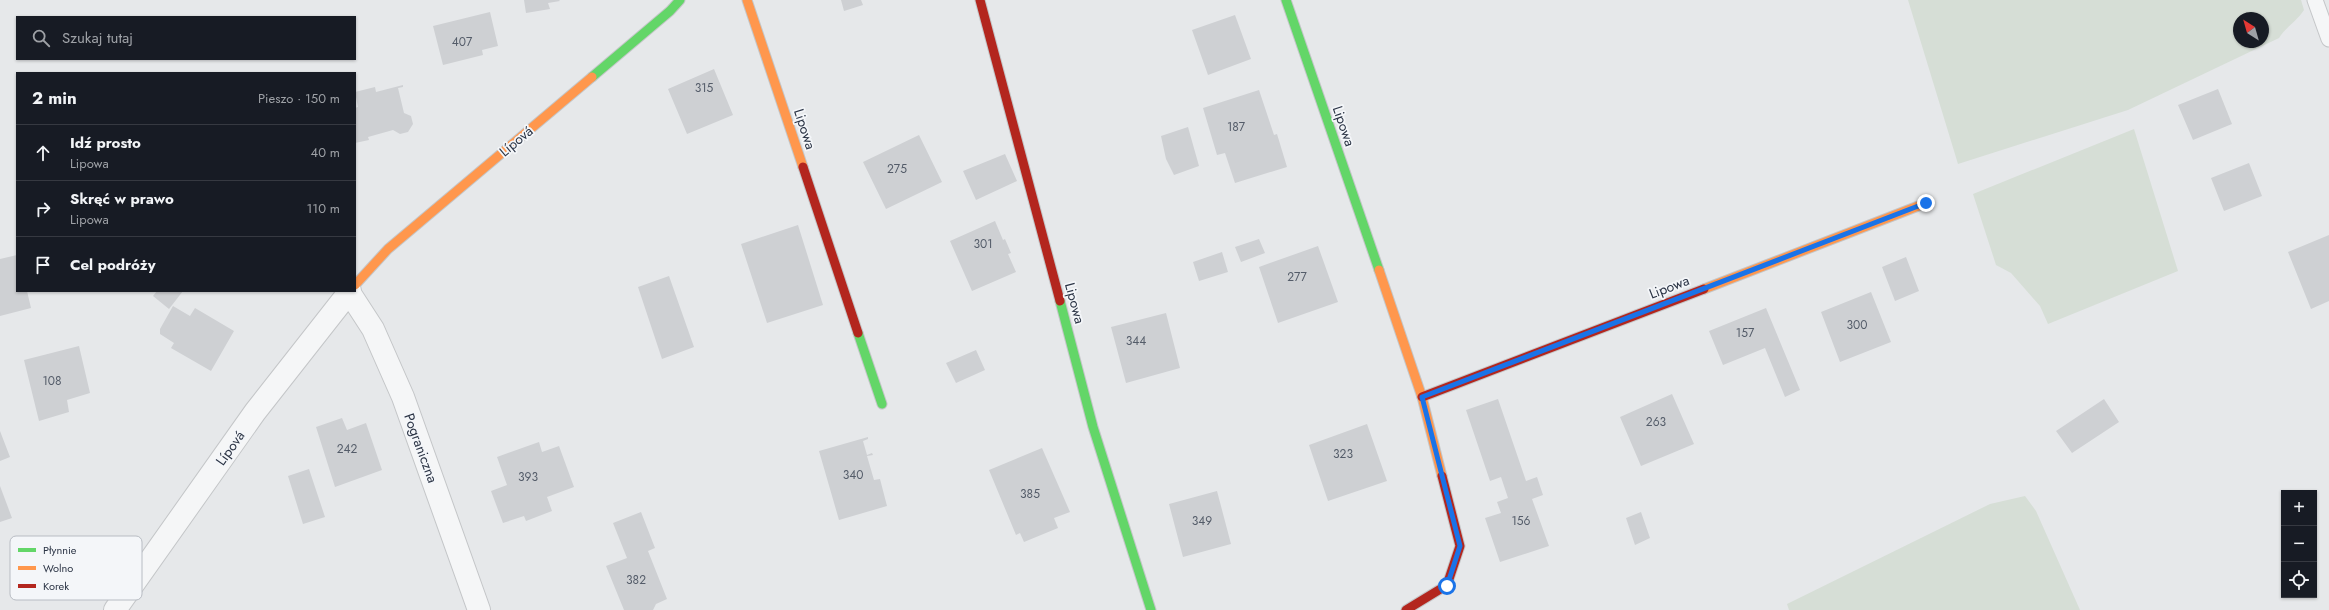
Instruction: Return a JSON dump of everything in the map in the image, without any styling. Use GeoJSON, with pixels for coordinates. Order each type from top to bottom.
{"type":"FeatureCollection","features":[{"type":"Feature","properties":{"kind":"street","name":"Lípová"},"geometry":{"type":"LineString","coordinates":[[356,284],[388,249],[670,11],[680,0]]}},
{"type":"Feature","properties":{"kind":"street","name":"Lipowa"},"geometry":{"type":"LineString","coordinates":[[747,0],[882,404]]}},
{"type":"Feature","properties":{"kind":"street","name":"Lipowa"},"geometry":{"type":"LineString","coordinates":[[980,0],[1093,427],[1151,610]]}},
{"type":"Feature","properties":{"kind":"street","name":"Lipowa"},"geometry":{"type":"LineString","coordinates":[[1286,0],[1422,397],[1460,546],[1447,586],[1406,610]]}},
{"type":"Feature","properties":{"kind":"street","name":"Lipowa"},"geometry":{"type":"LineString","coordinates":[[1422,397],[1926,203]]}},
{"type":"Feature","properties":{"kind":"street","name":"Lípová"},"geometry":{"type":"LineString","coordinates":[[142,572],[255,412],[349,292]]}},
{"type":"Feature","properties":{"kind":"street","name":"Pograniczna"},"geometry":{"type":"LineString","coordinates":[[352,292],[373,329],[403,397],[479,610]]}},
{"type":"Feature","properties":{"kind":"street","name":"Lípová"},"geometry":{"type":"LineString","coordinates":[[115,610],[122,600]]}},
{"type":"Feature","properties":{"kind":"lane"},"geometry":{"type":"LineString","coordinates":[[2315,0],[2329,39]]}},
{"type":"Feature","properties":{"kind":"shaded area"},"geometry":{"type":"Polygon","coordinates":[[[1908,0],[2301,0],[2304,10],[2279,38],[2269,43],[2269,12],[2233,12],[2233,48],[2258,48],[2128,110],[1958,164],[1908,0]]]}},
{"type":"Feature","properties":{"kind":"shaded area"},"geometry":{"type":"Polygon","coordinates":[[[2134,129],[2178,271],[2048,324],[2040,306],[2011,273],[1996,265],[1973,194],[2134,129]]]}},
{"type":"Feature","properties":{"kind":"shaded area"},"geometry":{"type":"Polygon","coordinates":[[[2025,496],[2036,511],[2080,610],[1789,610],[1787,604],[1990,504],[2025,496]]]}},
{"type":"Feature","properties":{"kind":"building"},"geometry":{"type":"Polygon","coordinates":[[[524,0],[560,1],[548,3],[550,9],[526,13],[524,0]]]}},
{"type":"Feature","properties":{"kind":"building"},"geometry":{"type":"Polygon","coordinates":[[[841,0],[861,0],[863,5],[844,11],[841,0]]]}},
{"type":"Feature","properties":{"kind":"building"},"geometry":{"type":"Polygon","coordinates":[[[490,12],[498,46],[482,50],[483,55],[443,65],[433,26],[490,12]]]}},
{"type":"Feature","properties":{"kind":"building"},"geometry":{"type":"Polygon","coordinates":[[[1235,15],[1251,59],[1208,75],[1192,30],[1235,15]]]}},
{"type":"Feature","properties":{"kind":"building"},"geometry":{"type":"Polygon","coordinates":[[[714,69],[733,115],[687,134],[668,89],[714,69]]]}},
{"type":"Feature","properties":{"kind":"building"},"geometry":{"type":"Polygon","coordinates":[[[403,85],[403,87],[398,88],[404,113],[411,116],[413,124],[408,132],[400,134],[393,130],[368,137],[369,140],[356,143],[356,108],[358,107],[356,92],[375,87],[376,92],[403,85]]]}},
{"type":"Feature","properties":{"kind":"building"},"geometry":{"type":"Polygon","coordinates":[[[2218,89],[2232,124],[2193,140],[2178,105],[2218,89]]]}},
{"type":"Feature","properties":{"kind":"building"},"geometry":{"type":"Polygon","coordinates":[[[1259,90],[1274,135],[1277,134],[1287,167],[1235,183],[1225,153],[1217,155],[1203,108],[1259,90]]]}},
{"type":"Feature","properties":{"kind":"building"},"geometry":{"type":"Polygon","coordinates":[[[1188,127],[1199,166],[1174,175],[1166,159],[1161,136],[1188,127]]]}},
{"type":"Feature","properties":{"kind":"building"},"geometry":{"type":"Polygon","coordinates":[[[919,135],[942,182],[886,209],[863,162],[919,135]]]}},
{"type":"Feature","properties":{"kind":"building"},"geometry":{"type":"Polygon","coordinates":[[[1005,154],[1017,181],[976,200],[963,171],[1005,154]]]}},
{"type":"Feature","properties":{"kind":"building"},"geometry":{"type":"Polygon","coordinates":[[[2249,163],[2262,196],[2224,211],[2211,178],[2249,163]]]}},
{"type":"Feature","properties":{"kind":"building"},"geometry":{"type":"Polygon","coordinates":[[[995,221],[1003,240],[1005,239],[1011,253],[1008,254],[1016,272],[972,291],[950,241],[995,221]]]}},
{"type":"Feature","properties":{"kind":"building"},"geometry":{"type":"Polygon","coordinates":[[[798,225],[823,305],[767,323],[741,244],[798,225]]]}},
{"type":"Feature","properties":{"kind":"building"},"geometry":{"type":"Polygon","coordinates":[[[2329,235],[2329,301],[2311,309],[2288,252],[2329,235]]]}},
{"type":"Feature","properties":{"kind":"building"},"geometry":{"type":"Polygon","coordinates":[[[1259,239],[1265,253],[1241,262],[1235,247],[1259,239]]]}},
{"type":"Feature","properties":{"kind":"building"},"geometry":{"type":"Polygon","coordinates":[[[1318,246],[1338,302],[1278,323],[1259,267],[1318,246]]]}},
{"type":"Feature","properties":{"kind":"building"},"geometry":{"type":"Polygon","coordinates":[[[1222,252],[1228,272],[1199,281],[1193,262],[1222,252]]]}},
{"type":"Feature","properties":{"kind":"building"},"geometry":{"type":"Polygon","coordinates":[[[16,255],[16,292],[27,292],[31,308],[0,316],[0,259],[16,255]]]}},
{"type":"Feature","properties":{"kind":"building"},"geometry":{"type":"Polygon","coordinates":[[[1906,257],[1919,291],[1895,301],[1882,267],[1906,257]]]}},
{"type":"Feature","properties":{"kind":"building"},"geometry":{"type":"Polygon","coordinates":[[[669,276],[694,347],[662,359],[638,287],[669,276]]]}},
{"type":"Feature","properties":{"kind":"building"},"geometry":{"type":"Polygon","coordinates":[[[156,292],[182,292],[169,309],[153,296],[156,292]]]}},
{"type":"Feature","properties":{"kind":"building"},"geometry":{"type":"Polygon","coordinates":[[[1871,292],[1891,342],[1840,362],[1821,312],[1871,292]]]}},
{"type":"Feature","properties":{"kind":"building"},"geometry":{"type":"Polygon","coordinates":[[[173,306],[190,316],[195,308],[234,331],[211,371],[171,348],[174,343],[160,334],[160,329],[173,306]]]}},
{"type":"Feature","properties":{"kind":"building"},"geometry":{"type":"Polygon","coordinates":[[[1766,308],[1800,390],[1785,397],[1765,348],[1723,365],[1709,331],[1766,308]]]}},
{"type":"Feature","properties":{"kind":"building"},"geometry":{"type":"Polygon","coordinates":[[[1166,313],[1180,368],[1126,383],[1111,327],[1166,313]]]}},
{"type":"Feature","properties":{"kind":"building"},"geometry":{"type":"Polygon","coordinates":[[[79,346],[90,393],[67,400],[69,412],[39,421],[24,360],[79,346]]]}},
{"type":"Feature","properties":{"kind":"building"},"geometry":{"type":"Polygon","coordinates":[[[976,350],[985,370],[956,383],[946,363],[976,350]]]}},
{"type":"Feature","properties":{"kind":"building"},"geometry":{"type":"Polygon","coordinates":[[[1672,394],[1694,444],[1641,466],[1620,417],[1672,394]]]}},
{"type":"Feature","properties":{"kind":"building"},"geometry":{"type":"Polygon","coordinates":[[[1498,399],[1526,481],[1537,477],[1543,495],[1532,499],[1549,546],[1500,562],[1485,518],[1501,513],[1497,502],[1508,498],[1501,477],[1490,481],[1466,410],[1498,399]]]}},
{"type":"Feature","properties":{"kind":"building"},"geometry":{"type":"Polygon","coordinates":[[[2104,399],[2119,422],[2072,453],[2056,431],[2104,399]]]}},
{"type":"Feature","properties":{"kind":"building"},"geometry":{"type":"Polygon","coordinates":[[[342,418],[347,430],[366,423],[382,470],[335,487],[316,427],[342,418]]]}},
{"type":"Feature","properties":{"kind":"building"},"geometry":{"type":"Polygon","coordinates":[[[1367,424],[1387,481],[1328,501],[1309,445],[1367,424]]]}},
{"type":"Feature","properties":{"kind":"building"},"geometry":{"type":"Polygon","coordinates":[[[0,431],[10,457],[0,461],[0,431]]]}},
{"type":"Feature","properties":{"kind":"building"},"geometry":{"type":"Polygon","coordinates":[[[868,437],[868,439],[863,441],[867,455],[872,453],[873,455],[867,456],[874,480],[880,479],[887,506],[839,520],[819,451],[868,437]]]}},
{"type":"Feature","properties":{"kind":"building"},"geometry":{"type":"Polygon","coordinates":[[[539,442],[542,452],[559,446],[574,487],[547,497],[552,511],[526,521],[524,516],[503,523],[491,491],[507,485],[497,457],[539,442]]]}},
{"type":"Feature","properties":{"kind":"building"},"geometry":{"type":"Polygon","coordinates":[[[1042,448],[1070,512],[1054,518],[1058,528],[1024,542],[1020,533],[1016,535],[989,470],[1042,448]]]}},
{"type":"Feature","properties":{"kind":"building"},"geometry":{"type":"Polygon","coordinates":[[[309,469],[325,517],[303,524],[288,476],[309,469]]]}},
{"type":"Feature","properties":{"kind":"building"},"geometry":{"type":"Polygon","coordinates":[[[0,486],[12,518],[0,522],[0,486]]]}},
{"type":"Feature","properties":{"kind":"building"},"geometry":{"type":"Polygon","coordinates":[[[1217,491],[1231,544],[1183,557],[1169,504],[1217,491]]]}},
{"type":"Feature","properties":{"kind":"building"},"geometry":{"type":"Polygon","coordinates":[[[641,512],[655,548],[648,551],[667,599],[656,604],[653,610],[624,610],[606,566],[627,558],[613,523],[641,512]]]}},
{"type":"Feature","properties":{"kind":"building"},"geometry":{"type":"Polygon","coordinates":[[[1641,512],[1650,538],[1635,545],[1626,518],[1641,512]]]}},
{"type":"Feature","properties":{"kind":"traffic: fast"},"geometry":{"type":"LineString","coordinates":[[592,77],[670,11],[680,0]]}},
{"type":"Feature","properties":{"kind":"traffic: fast"},"geometry":{"type":"LineString","coordinates":[[1286,0],[1379,270]]}},
{"type":"Feature","properties":{"kind":"traffic: fast"},"geometry":{"type":"LineString","coordinates":[[1060,301],[1093,427],[1151,610]]}},
{"type":"Feature","properties":{"kind":"traffic: fast"},"geometry":{"type":"LineString","coordinates":[[858,333],[882,404]]}},
{"type":"Feature","properties":{"kind":"traffic: slow"},"geometry":{"type":"LineString","coordinates":[[747,0],[803,167]]}},
{"type":"Feature","properties":{"kind":"traffic: slow"},"geometry":{"type":"LineString","coordinates":[[356,284],[388,249],[592,77]]}},
{"type":"Feature","properties":{"kind":"traffic: slow"},"geometry":{"type":"LineString","coordinates":[[1704,289],[1926,203]]}},
{"type":"Feature","properties":{"kind":"traffic: slow"},"geometry":{"type":"LineString","coordinates":[[1379,270],[1422,397],[1442,476]]}},
{"type":"Feature","properties":{"kind":"traffic: jam"},"geometry":{"type":"LineString","coordinates":[[980,0],[1060,301]]}},
{"type":"Feature","properties":{"kind":"traffic: jam"},"geometry":{"type":"LineString","coordinates":[[803,167],[858,333]]}},
{"type":"Feature","properties":{"kind":"traffic: jam"},"geometry":{"type":"LineString","coordinates":[[1422,397],[1704,289]]}},
{"type":"Feature","properties":{"kind":"traffic: jam"},"geometry":{"type":"LineString","coordinates":[[1406,610],[1447,585],[1460,546],[1442,476]]}},
{"type":"Feature","properties":{"kind":"route"},"geometry":{"type":"LineString","coordinates":[[1447,586],[1460,546],[1422,397],[1926,203]]}}]}
